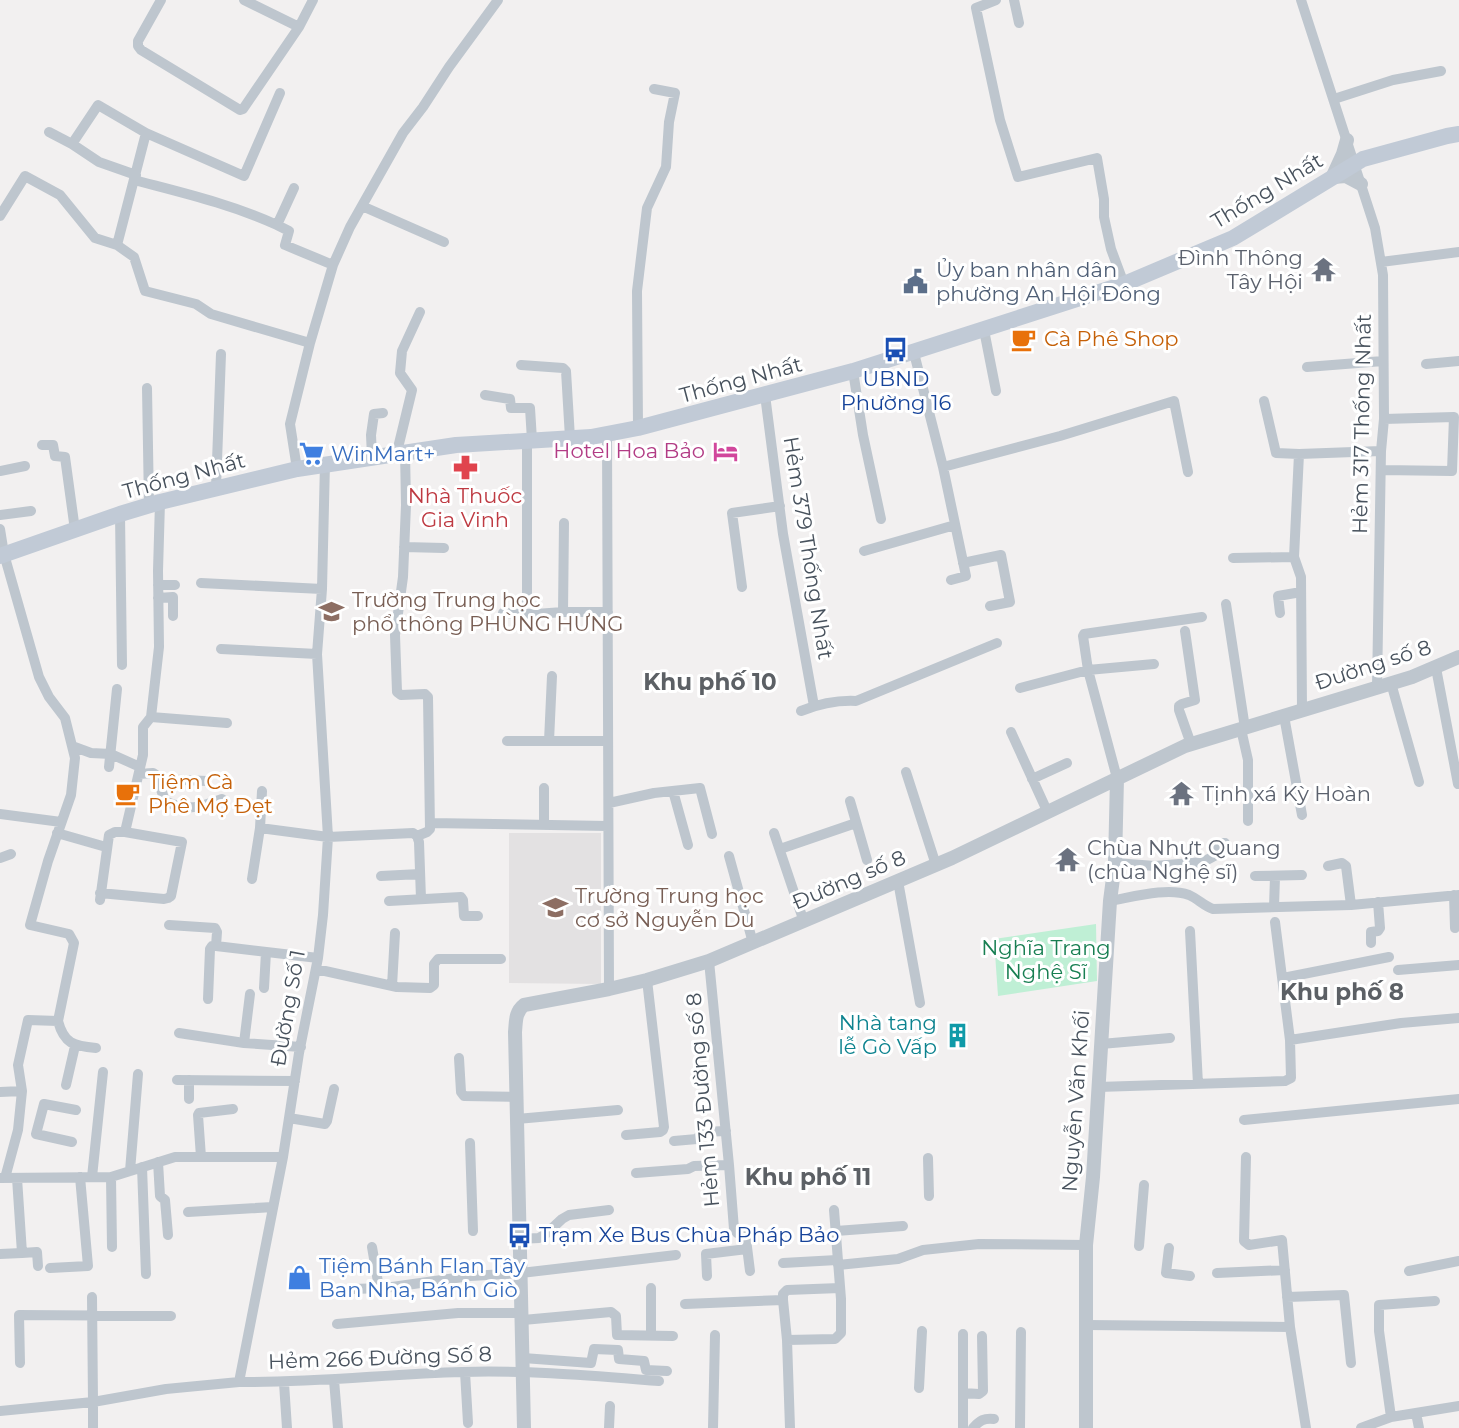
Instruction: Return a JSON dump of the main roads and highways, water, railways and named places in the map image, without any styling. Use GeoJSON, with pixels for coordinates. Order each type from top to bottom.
{"type":"FeatureCollection","features":[{"type":"Feature","properties":{"kind":"main road","name":"Thống Nhất"},"geometry":{"type":"LineString","coordinates":[[2,555],[120,514],[297,468],[456,444],[607,435],[853,371],[1124,284],[1233,238],[1354,164],[1386,152],[1459,134]]}},
{"type":"Feature","properties":{"kind":"place","name":"Đình Thông Tây Hội"},"geometry":{"type":"Point","coordinates":[1323,270]}},
{"type":"Feature","properties":{"kind":"place","name":"Ủy ban nhân dân phường An Hội Đông"},"geometry":{"type":"Point","coordinates":[916,282]}},
{"type":"Feature","properties":{"kind":"place","name":"Cà Phê Shop"},"geometry":{"type":"Point","coordinates":[1024,339]}},
{"type":"Feature","properties":{"kind":"place","name":"UBND Phường 16"},"geometry":{"type":"Point","coordinates":[896,350]}},
{"type":"Feature","properties":{"kind":"place","name":"Hotel Hoa Bảo"},"geometry":{"type":"Point","coordinates":[725,451]}},
{"type":"Feature","properties":{"kind":"place","name":"WinMart+"},"geometry":{"type":"Point","coordinates":[311,454]}},
{"type":"Feature","properties":{"kind":"place","name":"Nhà Thuốc Gia Vinh"},"geometry":{"type":"Point","coordinates":[465,467]}},
{"type":"Feature","properties":{"kind":"place","name":"Trường Trung học phổ thông PHÙNG HƯNG"},"geometry":{"type":"Point","coordinates":[332,612]}},
{"type":"Feature","properties":{"kind":"place","name":"Tiệm Cà Phê Mợ Đẹt"},"geometry":{"type":"Point","coordinates":[128,794]}},
{"type":"Feature","properties":{"kind":"place","name":"Tịnh xá Kỳ Hoàn"},"geometry":{"type":"Point","coordinates":[1182,794]}},
{"type":"Feature","properties":{"kind":"place","name":"Chùa Nhựt Quang (chùa Nghệ sĩ)"},"geometry":{"type":"Point","coordinates":[1067,860]}},
{"type":"Feature","properties":{"kind":"place","name":"Trường Trung học cơ sở Nguyễn Du"},"geometry":{"type":"Point","coordinates":[555,908]}},
{"type":"Feature","properties":{"kind":"place","name":"Nhà tang lễ Gò Vấp"},"geometry":{"type":"Point","coordinates":[957,1035]}},
{"type":"Feature","properties":{"kind":"place","name":"Trạm Xe Bus Chùa Pháp Bảo"},"geometry":{"type":"Point","coordinates":[519,1235]}},
{"type":"Feature","properties":{"kind":"place","name":"Tiệm Bánh Flan Tây Ban Nha, Bánh Giò"},"geometry":{"type":"Point","coordinates":[299,1278]}},
{"type":"Feature","properties":{"kind":"district","name":"Khu phố 10"},"geometry":{"type":"Point","coordinates":[710,682]}},
{"type":"Feature","properties":{"kind":"district","name":"Khu phố 8"},"geometry":{"type":"Point","coordinates":[1342,992]}},
{"type":"Feature","properties":{"kind":"district","name":"Khu phố 11"},"geometry":{"type":"Point","coordinates":[808,1177]}},
{"type":"Feature","properties":{"kind":"park label","name":"Nghĩa Trang Nghệ Sĩ"},"geometry":{"type":"Point","coordinates":[1046,960]}}]}
